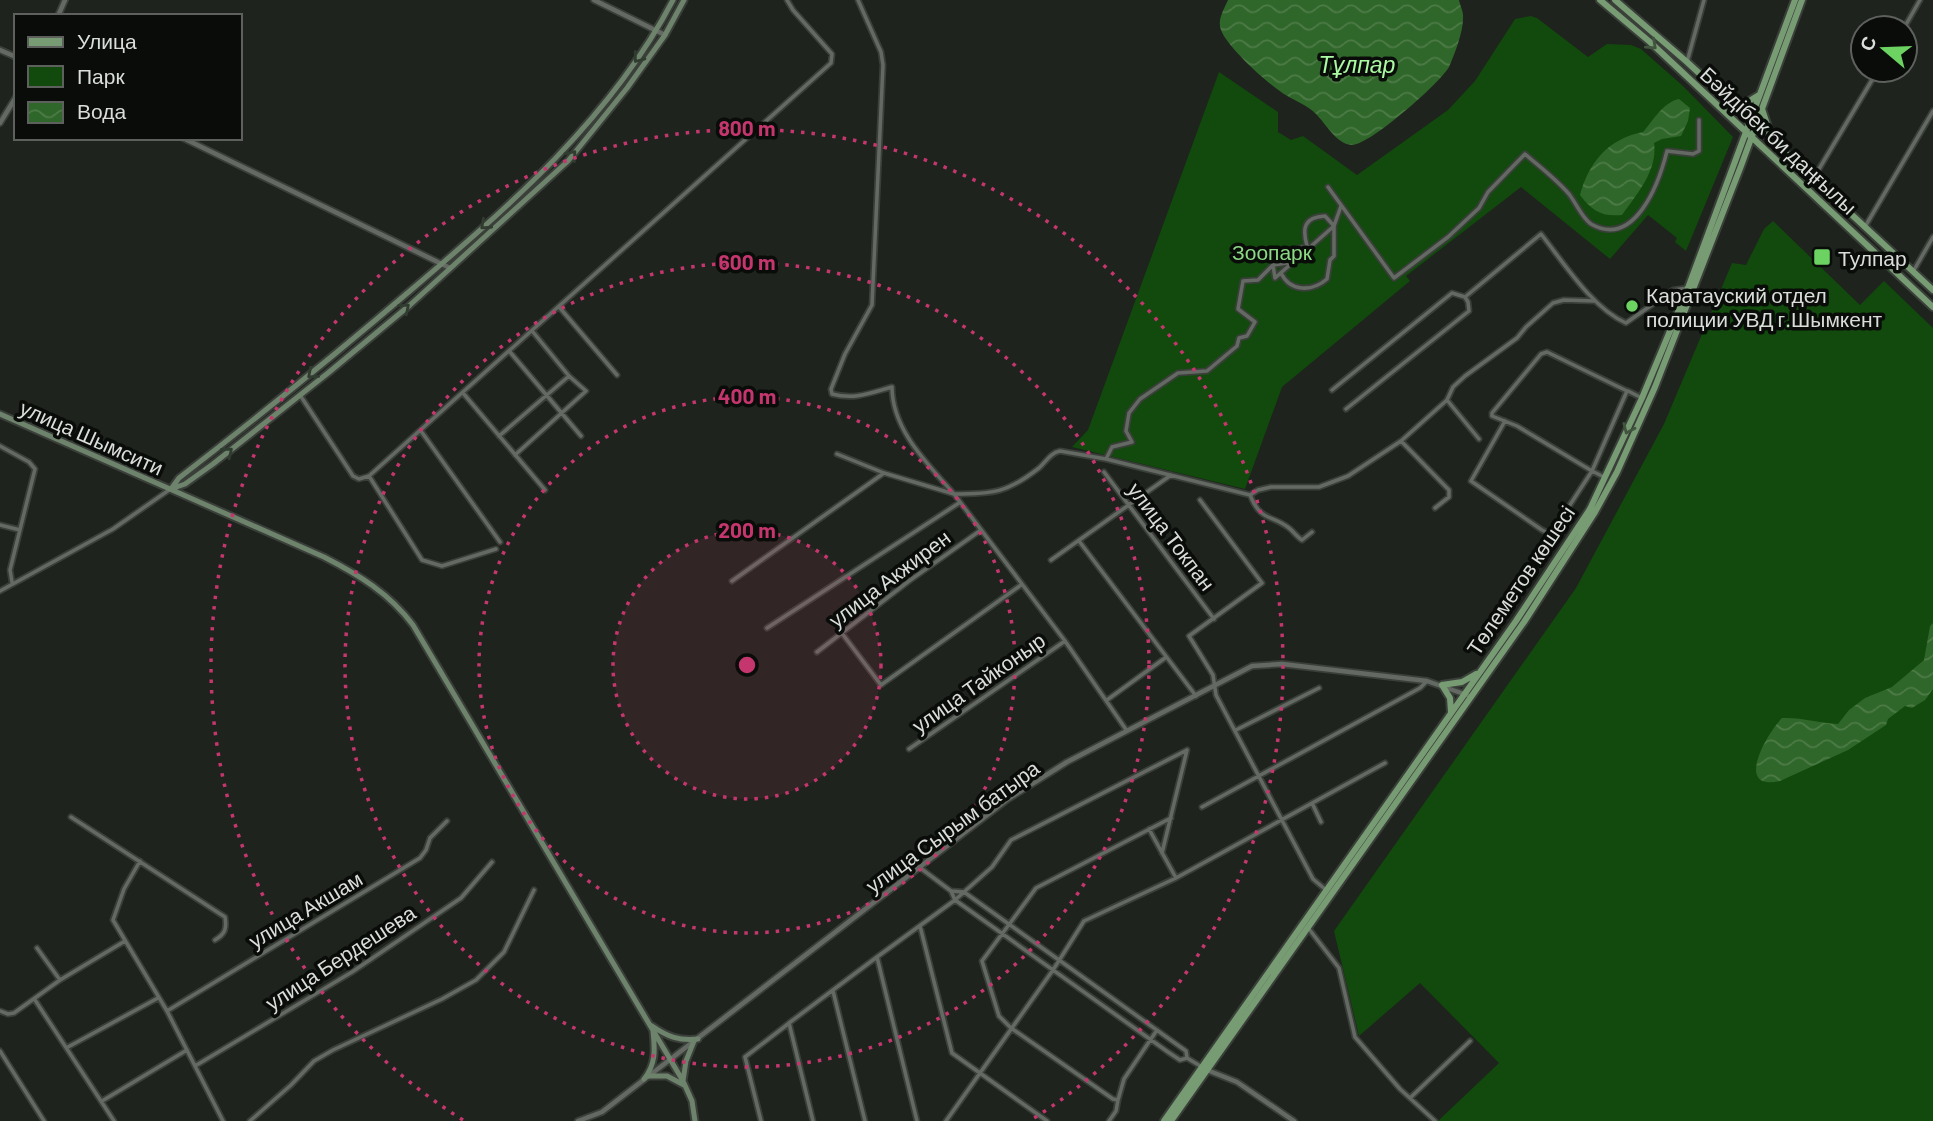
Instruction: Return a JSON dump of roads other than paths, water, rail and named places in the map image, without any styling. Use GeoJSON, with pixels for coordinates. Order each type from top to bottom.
{"type":"FeatureCollection","features":[{"type":"Feature","properties":{"kind":"main road"},"geometry":{"type":"LineString","coordinates":[[171,489],[179,478],[303,381],[443,263],[545,170],[598,111],[657,31],[673,0]]}},
{"type":"Feature","properties":{"kind":"main road"},"geometry":{"type":"LineString","coordinates":[[171,489],[185,484],[213,464],[410,305],[568,161],[627,88],[665,35],[684,0]]}},
{"type":"Feature","properties":{"kind":"main road","name":"Бәйдібек би даңғылы"},"geometry":{"type":"LineString","coordinates":[[1601,0],[1650,42],[1933,307]]}},
{"type":"Feature","properties":{"kind":"main road","name":"Бәйдібек би даңғылы"},"geometry":{"type":"LineString","coordinates":[[1615,0],[1687,62],[1933,290]]}},
{"type":"Feature","properties":{"kind":"main road","name":"Төлеметов көшесі"},"geometry":{"type":"LineString","coordinates":[[1164,1121],[1308,927],[1467,695],[1568,556],[1617,472],[1655,387],[1749,136],[1760,94],[1795,0]]}},
{"type":"Feature","properties":{"kind":"main road","name":"Төлеметов көшесі"},"geometry":{"type":"LineString","coordinates":[[1753,124],[1762,109],[1802,0]]}},
{"type":"Feature","properties":{"kind":"main road"},"geometry":{"type":"LineString","coordinates":[[1729,101],[1746,103],[1760,94]]}},
{"type":"Feature","properties":{"kind":"main road"},"geometry":{"type":"LineString","coordinates":[[1762,109],[1775,144]]}},
{"type":"Feature","properties":{"kind":"main road","name":"Төлеметов көшесі"},"geometry":{"type":"LineString","coordinates":[[1256,996],[1326,890],[1450,714],[1467,695],[1480,671],[1563,553],[1606,477],[1642,398],[1749,136]]}},
{"type":"Feature","properties":{"kind":"main road"},"geometry":{"type":"LineString","coordinates":[[1835,215],[1842,206]]}},
{"type":"Feature","properties":{"kind":"main road","name":"улица Шымсити"},"geometry":{"type":"LineString","coordinates":[[0,414],[359,575],[388,596],[403,611],[652,1027],[684,1083],[692,1101],[695,1121]]}},
{"type":"Feature","properties":{"kind":"main road"},"geometry":{"type":"LineString","coordinates":[[1450,714],[1450,698],[1442,685],[1462,682],[1480,671]]}},
{"type":"Feature","properties":{"kind":"main road"},"geometry":{"type":"LineString","coordinates":[[646,1077],[667,1076],[684,1083],[686,1061],[696,1040],[672,1038],[652,1027]]}},
{"type":"Feature","properties":{"kind":"main road"},"geometry":{"type":"LineString","coordinates":[[646,1077],[655,1057],[652,1027]]}},
{"type":"Feature","properties":{"kind":"main road","name":"Төлеметов көшесі"},"geometry":{"type":"LineString","coordinates":[[1171,1121],[1204,1069]]}},
{"type":"Feature","properties":{"kind":"street"},"geometry":{"type":"LineString","coordinates":[[594,0],[665,35]]}},
{"type":"Feature","properties":{"kind":"street"},"geometry":{"type":"LineString","coordinates":[[300,395],[353,476],[359,479],[369,476],[831,64],[832,54],[787,0]]}},
{"type":"Feature","properties":{"kind":"street"},"geometry":{"type":"LineString","coordinates":[[858,0],[881,52],[883,65],[872,305],[845,354],[831,389],[832,394],[862,397],[892,387],[906,437],[954,494],[1065,641],[1127,731]]}},
{"type":"Feature","properties":{"kind":"street"},"geometry":{"type":"LineString","coordinates":[[1687,62],[1704,0]]}},
{"type":"Feature","properties":{"kind":"street"},"geometry":{"type":"LineString","coordinates":[[1813,179],[1870,84]]}},
{"type":"Feature","properties":{"kind":"street"},"geometry":{"type":"LineString","coordinates":[[0,123],[14,100]]}},
{"type":"Feature","properties":{"kind":"street"},"geometry":{"type":"LineString","coordinates":[[1865,227],[1933,111]]}},
{"type":"Feature","properties":{"kind":"street"},"geometry":{"type":"LineString","coordinates":[[1328,187],[1394,278],[1448,237],[1479,208],[1488,192],[1525,154],[1569,194],[1589,223],[1608,230],[1627,226],[1652,197],[1667,151],[1699,151],[1699,120]]}},
{"type":"Feature","properties":{"kind":"street"},"geometry":{"type":"LineString","coordinates":[[187,140],[450,268]]}},
{"type":"Feature","properties":{"kind":"street"},"geometry":{"type":"LineString","coordinates":[[1280,273],[1287,284],[1296,288],[1320,286],[1327,279],[1330,260],[1334,256],[1334,226],[1341,205]]}},
{"type":"Feature","properties":{"kind":"street"},"geometry":{"type":"LineString","coordinates":[[1106,459],[1111,447],[1132,442],[1126,430],[1129,412],[1140,400],[1178,373],[1207,371],[1237,346],[1239,338],[1247,337],[1255,322],[1238,309],[1243,281],[1258,280],[1273,265],[1287,263],[1289,251],[1307,246],[1303,233],[1305,224],[1314,216],[1325,216],[1334,226]]}},
{"type":"Feature","properties":{"kind":"street"},"geometry":{"type":"LineString","coordinates":[[1273,265],[1275,278],[1334,226]]}},
{"type":"Feature","properties":{"kind":"street"},"geometry":{"type":"LineString","coordinates":[[1465,297],[1541,234],[1595,301],[1616,319],[1626,323],[1673,290],[1688,288]]}},
{"type":"Feature","properties":{"kind":"street"},"geometry":{"type":"LineString","coordinates":[[1913,271],[1933,237]]}},
{"type":"Feature","properties":{"kind":"street"},"geometry":{"type":"LineString","coordinates":[[1332,390],[1452,293],[1465,297],[1469,312],[1346,409]]}},
{"type":"Feature","properties":{"kind":"street"},"geometry":{"type":"LineString","coordinates":[[837,454],[884,474],[954,494],[985,494],[1015,486],[1060,450],[1250,495],[1271,487],[1319,487],[1349,476],[1401,441],[1447,400],[1453,387],[1465,376],[1517,338],[1553,303],[1564,300],[1595,301]]}},
{"type":"Feature","properties":{"kind":"street"},"geometry":{"type":"LineString","coordinates":[[560,308],[617,375]]}},
{"type":"Feature","properties":{"kind":"street"},"geometry":{"type":"LineString","coordinates":[[515,455],[586,391],[569,376],[533,331]]}},
{"type":"Feature","properties":{"kind":"street"},"geometry":{"type":"LineString","coordinates":[[510,352],[581,436]]}},
{"type":"Feature","properties":{"kind":"street"},"geometry":{"type":"LineString","coordinates":[[1606,477],[1591,471],[1492,413],[1541,354],[1547,352],[1642,398]]}},
{"type":"Feature","properties":{"kind":"street"},"geometry":{"type":"LineString","coordinates":[[499,436],[569,376]]}},
{"type":"Feature","properties":{"kind":"street"},"geometry":{"type":"LineString","coordinates":[[1505,421],[1471,481],[1548,533],[1553,531],[1591,471],[1627,391]]}},
{"type":"Feature","properties":{"kind":"street"},"geometry":{"type":"LineString","coordinates":[[463,393],[545,490]]}},
{"type":"Feature","properties":{"kind":"street"},"geometry":{"type":"LineString","coordinates":[[1447,400],[1479,439]]}},
{"type":"Feature","properties":{"kind":"street"},"geometry":{"type":"LineString","coordinates":[[421,431],[500,542]]}},
{"type":"Feature","properties":{"kind":"street"},"geometry":{"type":"LineString","coordinates":[[1401,441],[1449,490],[1449,497],[1435,508]]}},
{"type":"Feature","properties":{"kind":"street"},"geometry":{"type":"LineString","coordinates":[[0,446],[29,462],[35,469],[10,570],[13,582]]}},
{"type":"Feature","properties":{"kind":"street","name":"улица Токпан"},"geometry":{"type":"LineString","coordinates":[[1104,472],[1214,619]]}},
{"type":"Feature","properties":{"kind":"street"},"geometry":{"type":"LineString","coordinates":[[733,580],[884,474]]}},
{"type":"Feature","properties":{"kind":"street"},"geometry":{"type":"LineString","coordinates":[[1051,560],[1171,475]]}},
{"type":"Feature","properties":{"kind":"street"},"geometry":{"type":"LineString","coordinates":[[369,476],[422,559],[442,566],[496,549]]}},
{"type":"Feature","properties":{"kind":"street"},"geometry":{"type":"LineString","coordinates":[[0,591],[113,528],[171,489]]}},
{"type":"Feature","properties":{"kind":"street"},"geometry":{"type":"LineString","coordinates":[[1250,495],[1264,516],[1289,527],[1298,538],[1302,540],[1312,531]]}},
{"type":"Feature","properties":{"kind":"street"},"geometry":{"type":"LineString","coordinates":[[1200,500],[1262,583],[1189,636],[1213,675],[1216,695],[1312,879],[1326,890]]}},
{"type":"Feature","properties":{"kind":"street"},"geometry":{"type":"LineString","coordinates":[[767,628],[959,503]]}},
{"type":"Feature","properties":{"kind":"street"},"geometry":{"type":"LineString","coordinates":[[0,525],[20,530]]}},
{"type":"Feature","properties":{"kind":"street","name":"улица Акжирен"},"geometry":{"type":"LineString","coordinates":[[817,652],[981,530]]}},
{"type":"Feature","properties":{"kind":"street"},"geometry":{"type":"LineString","coordinates":[[1079,541],[1196,696]]}},
{"type":"Feature","properties":{"kind":"street"},"geometry":{"type":"LineString","coordinates":[[841,632],[881,685],[1021,586]]}},
{"type":"Feature","properties":{"kind":"street","name":"улица Тайконыр"},"geometry":{"type":"LineString","coordinates":[[909,749],[1065,641]]}},
{"type":"Feature","properties":{"kind":"street"},"geometry":{"type":"LineString","coordinates":[[1107,700],[1165,657]]}},
{"type":"Feature","properties":{"kind":"street","name":"улица Сырым батыра"},"geometry":{"type":"LineString","coordinates":[[578,1121],[602,1112],[1008,799],[1067,762],[1252,666],[1273,663],[1427,681],[1467,695]]}},
{"type":"Feature","properties":{"kind":"street"},"geometry":{"type":"LineString","coordinates":[[1202,807],[1420,688],[1427,681]]}},
{"type":"Feature","properties":{"kind":"street"},"geometry":{"type":"LineString","coordinates":[[1236,730],[1319,688]]}},
{"type":"Feature","properties":{"kind":"street"},"geometry":{"type":"LineString","coordinates":[[761,1121],[745,1057],[964,892],[992,867],[1011,840],[1187,750],[1162,853]]}},
{"type":"Feature","properties":{"kind":"street"},"geometry":{"type":"LineString","coordinates":[[946,1121],[1060,960],[1084,921],[1176,878],[1385,763]]}},
{"type":"Feature","properties":{"kind":"street"},"geometry":{"type":"LineString","coordinates":[[1312,803],[1321,822]]}},
{"type":"Feature","properties":{"kind":"street"},"geometry":{"type":"LineString","coordinates":[[71,817],[225,917],[227,927],[223,936],[215,940]]}},
{"type":"Feature","properties":{"kind":"street"},"geometry":{"type":"LineString","coordinates":[[1118,1100],[1011,1028],[999,1016],[982,961],[1036,888],[1171,818]]}},
{"type":"Feature","properties":{"kind":"street","name":"улица Акшам"},"geometry":{"type":"LineString","coordinates":[[167,1011],[420,858],[430,838],[447,821]]}},
{"type":"Feature","properties":{"kind":"street"},"geometry":{"type":"LineString","coordinates":[[1149,829],[1176,878]]}},
{"type":"Feature","properties":{"kind":"street"},"geometry":{"type":"LineString","coordinates":[[140,860],[124,889],[113,920],[167,1011],[223,1121]]}},
{"type":"Feature","properties":{"kind":"street","name":"улица Бердешева"},"geometry":{"type":"LineString","coordinates":[[195,1066],[352,972],[461,898],[492,862]]}},
{"type":"Feature","properties":{"kind":"street"},"geometry":{"type":"LineString","coordinates":[[919,867],[951,891],[964,892],[1060,960],[1186,1051],[1187,1058]]}},
{"type":"Feature","properties":{"kind":"street"},"geometry":{"type":"LineString","coordinates":[[250,1121],[314,1061],[476,980],[504,952],[534,890]]}},
{"type":"Feature","properties":{"kind":"street"},"geometry":{"type":"LineString","coordinates":[[951,891],[954,900],[1180,1060],[1187,1058],[1204,1069],[1237,1082],[1294,1121]]}},
{"type":"Feature","properties":{"kind":"street"},"geometry":{"type":"LineString","coordinates":[[920,926],[952,1053],[1046,1121]]}},
{"type":"Feature","properties":{"kind":"street"},"geometry":{"type":"LineString","coordinates":[[1308,927],[1339,968],[1355,1037],[1410,1098],[1435,1121]]}},
{"type":"Feature","properties":{"kind":"street"},"geometry":{"type":"LineString","coordinates":[[0,1011],[13,1013],[60,980],[125,942]]}},
{"type":"Feature","properties":{"kind":"street"},"geometry":{"type":"LineString","coordinates":[[37,948],[60,980]]}},
{"type":"Feature","properties":{"kind":"street"},"geometry":{"type":"LineString","coordinates":[[877,957],[917,1121]]}},
{"type":"Feature","properties":{"kind":"street"},"geometry":{"type":"LineString","coordinates":[[833,991],[865,1121]]}},
{"type":"Feature","properties":{"kind":"street"},"geometry":{"type":"LineString","coordinates":[[68,1047],[158,998]]}},
{"type":"Feature","properties":{"kind":"street"},"geometry":{"type":"LineString","coordinates":[[34,999],[68,1047],[114,1121]]}},
{"type":"Feature","properties":{"kind":"street"},"geometry":{"type":"LineString","coordinates":[[789,1023],[813,1121]]}},
{"type":"Feature","properties":{"kind":"street"},"geometry":{"type":"LineString","coordinates":[[1109,1121],[1116,1111],[1124,1079],[1157,1030]]}},
{"type":"Feature","properties":{"kind":"street"},"geometry":{"type":"LineString","coordinates":[[1410,1098],[1469,1041]]}},
{"type":"Feature","properties":{"kind":"street"},"geometry":{"type":"LineString","coordinates":[[102,1101],[187,1050]]}},
{"type":"Feature","properties":{"kind":"street"},"geometry":{"type":"LineString","coordinates":[[0,1051],[44,1121]]}},
{"type":"Feature","properties":{"kind":"water","name":"Тұлпар"},"geometry":{"type":"Polygon","coordinates":[[[1228,0],[1459,0],[1463,21],[1449,67],[1443,75],[1387,125],[1360,143],[1351,145],[1336,137],[1312,111],[1268,82],[1231,46],[1220,26],[1221,15],[1228,0]]]}},
{"type":"Feature","properties":{"kind":"water"},"geometry":{"type":"Polygon","coordinates":[[[1679,99],[1690,108],[1681,136],[1654,143],[1650,172],[1622,215],[1603,214],[1593,209],[1580,195],[1595,162],[1610,146],[1643,132],[1663,108],[1679,99]]]}},
{"type":"Feature","properties":{"kind":"water"},"geometry":{"type":"Polygon","coordinates":[[[1933,623],[1933,689],[1925,700],[1912,708],[1905,706],[1888,719],[1886,725],[1848,750],[1780,781],[1766,782],[1758,778],[1756,770],[1762,747],[1782,718],[1838,724],[1849,710],[1865,698],[1892,687],[1924,660],[1930,626],[1933,623]]]}},
{"type":"Feature","properties":{"kind":"place","name":"Тулпар"},"geometry":{"type":"Point","coordinates":[1822,257]}},
{"type":"Feature","properties":{"kind":"place","name":"Каратауский отдел полиции УВД г.Шымкент"},"geometry":{"type":"Point","coordinates":[1632,306]}},
{"type":"Feature","properties":{"kind":"park label","name":"Зоопарк"},"geometry":{"type":"Point","coordinates":[1272,251]}}]}
